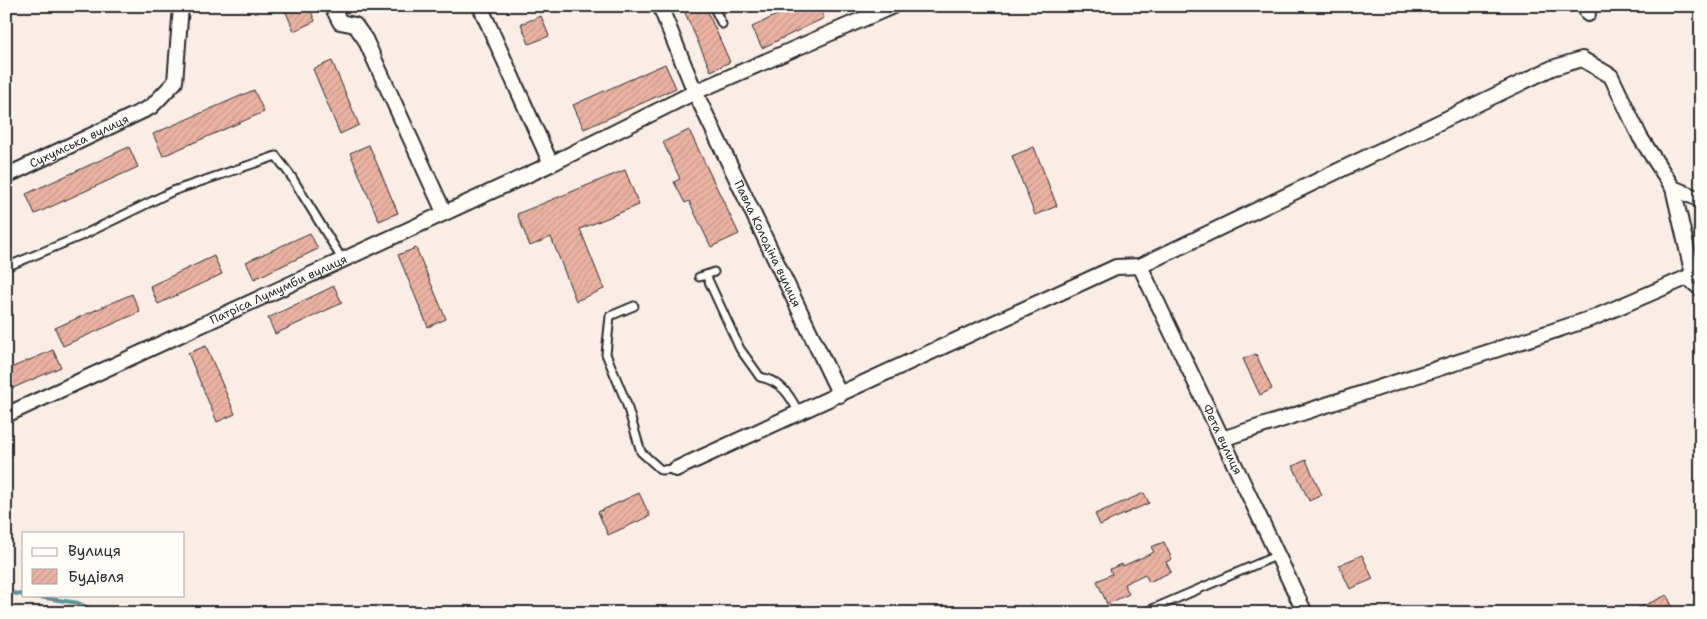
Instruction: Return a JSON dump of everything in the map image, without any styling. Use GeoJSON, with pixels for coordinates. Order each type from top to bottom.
{"type":"FeatureCollection","features":[{"type":"Feature","properties":{"kind":"street","name":"Сухумська вулиця"},"geometry":{"type":"LineString","coordinates":[[6,176],[152,107],[175,82],[181,6]]}},
{"type":"Feature","properties":{"kind":"street"},"geometry":{"type":"LineString","coordinates":[[332,6],[340,22],[355,25],[365,39],[444,212]]}},
{"type":"Feature","properties":{"kind":"street"},"geometry":{"type":"LineString","coordinates":[[480,6],[552,164]]}},
{"type":"Feature","properties":{"kind":"street","name":"Павла Колодіна вулиця"},"geometry":{"type":"LineString","coordinates":[[660,6],[695,92],[840,395]]}},
{"type":"Feature","properties":{"kind":"street"},"geometry":{"type":"LineString","coordinates":[[695,92],[893,6]]}},
{"type":"Feature","properties":{"kind":"street"},"geometry":{"type":"LineString","coordinates":[[676,469],[1116,267],[1140,266],[1552,68],[1582,60],[1611,76],[1640,137],[1673,188],[1693,274],[1593,318],[1222,439]]}},
{"type":"Feature","properties":{"kind":"street","name":"Патріса Лумумби вулиця"},"geometry":{"type":"LineString","coordinates":[[6,415],[552,164],[695,92]]}},
{"type":"Feature","properties":{"kind":"street"},"geometry":{"type":"LineString","coordinates":[[1673,188],[1701,200]]}},
{"type":"Feature","properties":{"kind":"street","name":"Фета вулиця"},"geometry":{"type":"LineString","coordinates":[[1140,266],[1305,613]]}},
{"type":"Feature","properties":{"kind":"lane"},"geometry":{"type":"LineString","coordinates":[[713,6],[722,24]]}},
{"type":"Feature","properties":{"kind":"lane"},"geometry":{"type":"LineString","coordinates":[[6,267],[82,236],[173,191],[276,156],[292,176],[342,259]]}},
{"type":"Feature","properties":{"kind":"lane"},"geometry":{"type":"LineString","coordinates":[[714,272],[702,276],[740,349],[760,377],[774,380],[790,396],[799,414]]}},
{"type":"Feature","properties":{"kind":"lane"},"geometry":{"type":"LineString","coordinates":[[1684,278],[1701,294]]}},
{"type":"Feature","properties":{"kind":"lane"},"geometry":{"type":"LineString","coordinates":[[634,306],[610,316],[606,354],[626,402],[641,452],[660,470],[676,469]]}},
{"type":"Feature","properties":{"kind":"lane"},"geometry":{"type":"LineString","coordinates":[[1143,613],[1278,555]]}},
{"type":"Feature","properties":{"kind":"building"},"geometry":{"type":"Polygon","coordinates":[[[295,6],[309,6],[315,21],[294,31],[285,10],[295,6]]]}},
{"type":"Feature","properties":{"kind":"building"},"geometry":{"type":"Polygon","coordinates":[[[682,6],[705,6],[730,62],[711,71],[682,6]]]}},
{"type":"Feature","properties":{"kind":"building"},"geometry":{"type":"Polygon","coordinates":[[[795,6],[818,6],[824,18],[762,48],[752,27],[795,6]]]}},
{"type":"Feature","properties":{"kind":"building"},"geometry":{"type":"Polygon","coordinates":[[[541,16],[549,36],[529,44],[521,24],[541,16]]]}},
{"type":"Feature","properties":{"kind":"building"},"geometry":{"type":"Polygon","coordinates":[[[332,61],[359,125],[340,134],[313,69],[332,61]]]}},
{"type":"Feature","properties":{"kind":"building"},"geometry":{"type":"Polygon","coordinates":[[[665,64],[676,88],[584,129],[573,105],[665,64]]]}},
{"type":"Feature","properties":{"kind":"building"},"geometry":{"type":"Polygon","coordinates":[[[254,90],[264,112],[163,156],[153,134],[254,90]]]}},
{"type":"Feature","properties":{"kind":"building"},"geometry":{"type":"Polygon","coordinates":[[[689,130],[739,234],[711,247],[689,201],[685,203],[674,182],[680,179],[663,142],[689,130]]]}},
{"type":"Feature","properties":{"kind":"building"},"geometry":{"type":"Polygon","coordinates":[[[369,145],[398,213],[379,221],[350,153],[369,145]]]}},
{"type":"Feature","properties":{"kind":"building"},"geometry":{"type":"Polygon","coordinates":[[[129,147],[138,167],[35,214],[26,194],[129,147]]]}},
{"type":"Feature","properties":{"kind":"building"},"geometry":{"type":"Polygon","coordinates":[[[1034,147],[1057,206],[1035,215],[1012,156],[1034,147]]]}},
{"type":"Feature","properties":{"kind":"building"},"geometry":{"type":"Polygon","coordinates":[[[625,170],[639,205],[580,229],[604,289],[576,301],[551,237],[530,246],[517,214],[625,170]]]}},
{"type":"Feature","properties":{"kind":"building"},"geometry":{"type":"Polygon","coordinates":[[[310,233],[318,249],[254,279],[246,262],[310,233]]]}},
{"type":"Feature","properties":{"kind":"building"},"geometry":{"type":"Polygon","coordinates":[[[416,248],[446,319],[428,327],[398,255],[416,248]]]}},
{"type":"Feature","properties":{"kind":"building"},"geometry":{"type":"Polygon","coordinates":[[[214,256],[222,274],[158,304],[150,286],[214,256]]]}},
{"type":"Feature","properties":{"kind":"building"},"geometry":{"type":"Polygon","coordinates":[[[334,286],[342,303],[275,334],[268,318],[334,286]]]}},
{"type":"Feature","properties":{"kind":"building"},"geometry":{"type":"Polygon","coordinates":[[[132,294],[140,312],[63,346],[55,328],[132,294]]]}},
{"type":"Feature","properties":{"kind":"building"},"geometry":{"type":"Polygon","coordinates":[[[206,346],[235,414],[217,422],[188,353],[206,346]]]}},
{"type":"Feature","properties":{"kind":"building"},"geometry":{"type":"Polygon","coordinates":[[[53,350],[61,367],[6,391],[6,370],[53,350]]]}},
{"type":"Feature","properties":{"kind":"building"},"geometry":{"type":"Polygon","coordinates":[[[1256,354],[1272,389],[1260,395],[1243,359],[1256,354]]]}},
{"type":"Feature","properties":{"kind":"building"},"geometry":{"type":"Polygon","coordinates":[[[1306,460],[1322,495],[1309,501],[1293,466],[1306,460]]]}},
{"type":"Feature","properties":{"kind":"building"},"geometry":{"type":"Polygon","coordinates":[[[639,493],[650,516],[608,535],[598,512],[639,493]]]}},
{"type":"Feature","properties":{"kind":"building"},"geometry":{"type":"Polygon","coordinates":[[[1144,493],[1149,503],[1100,525],[1095,514],[1144,493]]]}},
{"type":"Feature","properties":{"kind":"building"},"geometry":{"type":"Polygon","coordinates":[[[1164,542],[1172,559],[1166,562],[1171,572],[1149,582],[1145,574],[1124,584],[1129,594],[1107,604],[1097,581],[1112,574],[1110,569],[1122,564],[1123,566],[1154,552],[1151,547],[1164,542]]]}},
{"type":"Feature","properties":{"kind":"building"},"geometry":{"type":"Polygon","coordinates":[[[1362,555],[1373,579],[1350,589],[1339,565],[1362,555]]]}},
{"type":"Feature","properties":{"kind":"building"},"geometry":{"type":"Polygon","coordinates":[[[1667,595],[1675,613],[1628,613],[1667,595]]]}},
{"type":"Feature","properties":{"kind":"waterway"},"geometry":{"type":"LineString","coordinates":[[6,592],[22,595]]}},
{"type":"Feature","properties":{"kind":"waterway"},"geometry":{"type":"LineString","coordinates":[[32,596],[78,603],[99,613]]}}]}
